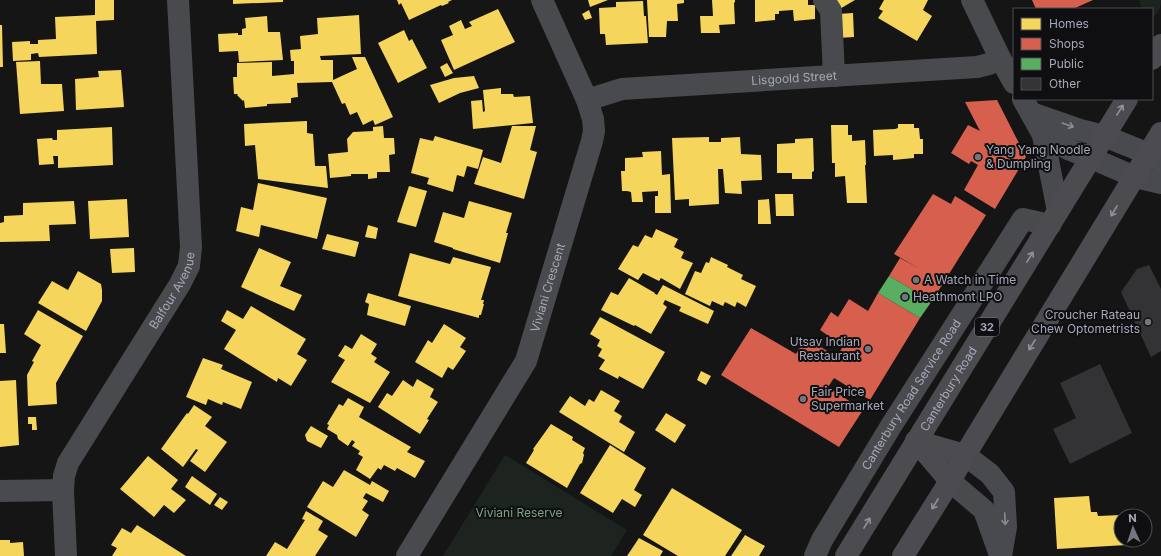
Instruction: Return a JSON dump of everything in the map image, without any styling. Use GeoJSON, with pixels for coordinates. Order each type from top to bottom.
{"type":"FeatureCollection","features":[{"type":"Feature","properties":{"kind":"main road"},"geometry":{"type":"LineString","coordinates":[[1153,57],[1161,45]]}},
{"type":"Feature","properties":{"kind":"main road","name":"Canterbury Road"},"geometry":{"type":"LineString","coordinates":[[846,556],[1126,100]]}},
{"type":"Feature","properties":{"kind":"main road"},"geometry":{"type":"LineString","coordinates":[[903,556],[1135,177],[1155,158],[1161,133]]}},
{"type":"Feature","properties":{"kind":"main road"},"geometry":{"type":"LineString","coordinates":[[916,441],[965,455]]}},
{"type":"Feature","properties":{"kind":"main road"},"geometry":{"type":"LineString","coordinates":[[916,441],[950,481]]}},
{"type":"Feature","properties":{"kind":"street","name":"Balfour Avenue"},"geometry":{"type":"LineString","coordinates":[[66,556],[63,490],[64,476],[68,463],[180,284],[189,266],[191,247],[178,0]]}},
{"type":"Feature","properties":{"kind":"street","name":"Viviani Crescent"},"geometry":{"type":"LineString","coordinates":[[407,556],[526,361],[592,141],[594,131],[593,119],[587,100],[542,0]]}},
{"type":"Feature","properties":{"kind":"street"},"geometry":{"type":"LineString","coordinates":[[824,0],[832,11],[834,76]]}},
{"type":"Feature","properties":{"kind":"street"},"geometry":{"type":"LineString","coordinates":[[972,0],[1013,81]]}},
{"type":"Feature","properties":{"kind":"street","name":"Lisgoold Street"},"geometry":{"type":"LineString","coordinates":[[587,100],[622,89],[977,67],[989,64],[1000,58]]}},
{"type":"Feature","properties":{"kind":"street"},"geometry":{"type":"LineString","coordinates":[[1027,106],[1080,130],[1104,136],[1155,158]]}},
{"type":"Feature","properties":{"kind":"street"},"geometry":{"type":"LineString","coordinates":[[1027,106],[1043,135],[1054,218]]}},
{"type":"Feature","properties":{"kind":"street"},"geometry":{"type":"LineString","coordinates":[[1043,135],[1068,149],[1135,177],[1161,183]]}},
{"type":"Feature","properties":{"kind":"street","name":"Canterbury Road Service Road"},"geometry":{"type":"LineString","coordinates":[[815,556],[822,540],[891,426],[1023,219],[1054,218]]}},
{"type":"Feature","properties":{"kind":"street"},"geometry":{"type":"LineString","coordinates":[[891,426],[916,441]]}},
{"type":"Feature","properties":{"kind":"street"},"geometry":{"type":"LineString","coordinates":[[965,455],[990,474],[1004,492],[1006,527],[1001,556]]}},
{"type":"Feature","properties":{"kind":"street"},"geometry":{"type":"LineString","coordinates":[[950,481],[984,510],[1001,556]]}},
{"type":"Feature","properties":{"kind":"street"},"geometry":{"type":"LineString","coordinates":[[0,491],[63,490]]}},
{"type":"Feature","properties":{"kind":"street"},"geometry":{"type":"LineString","coordinates":[[984,510],[1004,492]]}},
{"type":"Feature","properties":{"kind":"green space"},"geometry":{"type":"Polygon","coordinates":[[[1139,0],[1161,0],[1159,10],[1153,16],[1153,8],[1142,8],[1139,0]]]}},
{"type":"Feature","properties":{"kind":"green space","name":"Viviani Reserve"},"geometry":{"type":"Polygon","coordinates":[[[505,455],[627,530],[611,556],[443,556],[505,455]]]}},
{"type":"Feature","properties":{"kind":"building: Homes"},"geometry":{"type":"Polygon","coordinates":[[[95,0],[114,0],[114,20],[96,21],[97,54],[39,57],[38,53],[31,54],[31,60],[13,61],[12,42],[30,41],[30,44],[38,44],[38,40],[56,39],[55,17],[95,15],[95,0]]]}},
{"type":"Feature","properties":{"kind":"building: Homes"},"geometry":{"type":"Polygon","coordinates":[[[233,0],[283,0],[283,2],[233,4],[233,0]]]}},
{"type":"Feature","properties":{"kind":"building: Homes"},"geometry":{"type":"Polygon","coordinates":[[[397,0],[452,0],[448,2],[449,3],[442,6],[441,5],[409,20],[401,3],[399,5],[397,0]]]}},
{"type":"Feature","properties":{"kind":"building: Homes"},"geometry":{"type":"Polygon","coordinates":[[[588,0],[608,0],[590,7],[588,0]]]}},
{"type":"Feature","properties":{"kind":"building: Homes"},"geometry":{"type":"Polygon","coordinates":[[[647,0],[684,0],[684,3],[677,4],[678,21],[667,21],[666,37],[649,37],[647,0]]]}},
{"type":"Feature","properties":{"kind":"building: Homes"},"geometry":{"type":"Polygon","coordinates":[[[712,0],[735,0],[735,24],[719,25],[720,33],[701,33],[700,16],[713,16],[712,0]]]}},
{"type":"Feature","properties":{"kind":"building: Homes"},"geometry":{"type":"Polygon","coordinates":[[[755,0],[808,0],[808,5],[815,5],[815,19],[794,21],[793,10],[779,11],[779,14],[775,14],[775,20],[755,22],[755,0]]]}},
{"type":"Feature","properties":{"kind":"building: Homes"},"geometry":{"type":"Polygon","coordinates":[[[831,0],[855,0],[838,10],[831,0]]]}},
{"type":"Feature","properties":{"kind":"building: Homes"},"geometry":{"type":"Polygon","coordinates":[[[884,0],[928,0],[923,10],[932,16],[917,41],[878,18],[883,11],[879,9],[884,0]]]}},
{"type":"Feature","properties":{"kind":"building: Homes"},"geometry":{"type":"Polygon","coordinates":[[[643,1],[644,16],[646,16],[648,43],[606,45],[605,34],[600,34],[599,8],[616,7],[616,2],[643,1]]]}},
{"type":"Feature","properties":{"kind":"building: Homes"},"geometry":{"type":"Polygon","coordinates":[[[498,9],[515,42],[454,70],[441,40],[453,35],[449,26],[461,20],[465,29],[472,26],[469,22],[498,9]]]}},
{"type":"Feature","properties":{"kind":"building: Homes"},"geometry":{"type":"Polygon","coordinates":[[[589,10],[592,18],[585,20],[582,14],[589,10]]]}},
{"type":"Feature","properties":{"kind":"building: Homes"},"geometry":{"type":"Polygon","coordinates":[[[853,13],[854,37],[838,38],[837,14],[853,13]]]}},
{"type":"Feature","properties":{"kind":"building: Homes"},"geometry":{"type":"Polygon","coordinates":[[[359,15],[361,54],[320,56],[321,60],[333,60],[333,80],[357,69],[352,57],[365,57],[393,117],[375,125],[373,120],[363,125],[357,112],[350,115],[345,103],[342,104],[332,82],[297,83],[298,97],[291,98],[291,103],[267,104],[267,106],[245,108],[244,100],[243,101],[237,95],[238,94],[234,94],[233,77],[237,77],[237,63],[272,62],[272,76],[294,74],[294,61],[291,61],[290,50],[301,49],[300,36],[318,34],[317,18],[359,15]]]}},
{"type":"Feature","properties":{"kind":"building: Homes"},"geometry":{"type":"Polygon","coordinates":[[[267,16],[268,32],[280,32],[283,60],[239,62],[238,51],[219,52],[218,34],[238,33],[238,35],[242,35],[242,29],[246,28],[245,18],[267,16]]]}},
{"type":"Feature","properties":{"kind":"building: Homes"},"geometry":{"type":"Polygon","coordinates":[[[0,25],[2,25],[3,67],[0,67],[0,25]]]}},
{"type":"Feature","properties":{"kind":"building: Homes"},"geometry":{"type":"Polygon","coordinates":[[[404,30],[409,41],[412,39],[427,68],[398,83],[378,43],[404,30]]]}},
{"type":"Feature","properties":{"kind":"building: Homes"},"geometry":{"type":"Polygon","coordinates":[[[40,61],[41,84],[62,84],[64,111],[20,114],[16,62],[40,61]]]}},
{"type":"Feature","properties":{"kind":"building: Homes"},"geometry":{"type":"Polygon","coordinates":[[[447,63],[453,73],[445,77],[440,67],[447,63]]]}},
{"type":"Feature","properties":{"kind":"building: Homes"},"geometry":{"type":"Polygon","coordinates":[[[121,70],[124,107],[76,110],[75,79],[99,77],[98,71],[121,70]]]}},
{"type":"Feature","properties":{"kind":"building: Homes"},"geometry":{"type":"Polygon","coordinates":[[[474,76],[479,88],[460,93],[439,103],[430,85],[454,78],[474,76]]]}},
{"type":"Feature","properties":{"kind":"building: Homes"},"geometry":{"type":"Polygon","coordinates":[[[501,88],[501,94],[513,94],[514,97],[530,96],[533,123],[473,129],[471,101],[482,100],[483,112],[485,111],[483,90],[501,88]]]}},
{"type":"Feature","properties":{"kind":"building: Homes"},"geometry":{"type":"Polygon","coordinates":[[[307,121],[307,133],[313,134],[315,166],[326,166],[328,188],[258,179],[255,145],[245,146],[244,124],[307,121]]]}},
{"type":"Feature","properties":{"kind":"building: Homes"},"geometry":{"type":"Polygon","coordinates":[[[898,124],[914,124],[914,128],[919,128],[920,139],[923,139],[923,154],[914,154],[914,158],[893,160],[893,155],[874,156],[873,130],[895,129],[898,128],[898,124]]]}},
{"type":"Feature","properties":{"kind":"building: Homes"},"geometry":{"type":"Polygon","coordinates":[[[831,125],[848,125],[848,135],[852,135],[852,141],[865,140],[867,203],[847,203],[845,176],[835,177],[835,163],[832,163],[831,125]]]}},
{"type":"Feature","properties":{"kind":"building: Homes"},"geometry":{"type":"Polygon","coordinates":[[[383,126],[384,138],[394,138],[395,154],[389,155],[390,172],[377,172],[377,178],[368,179],[368,174],[351,174],[351,176],[330,178],[328,154],[348,152],[347,139],[353,132],[373,131],[373,127],[383,126]]]}},
{"type":"Feature","properties":{"kind":"building: Homes"},"geometry":{"type":"Polygon","coordinates":[[[512,126],[536,126],[530,150],[537,152],[524,199],[474,184],[483,157],[501,163],[512,126]]]}},
{"type":"Feature","properties":{"kind":"building: Homes"},"geometry":{"type":"Polygon","coordinates":[[[112,127],[113,165],[58,168],[58,156],[53,156],[54,164],[39,165],[37,139],[52,138],[53,140],[57,140],[57,130],[112,127]]]}},
{"type":"Feature","properties":{"kind":"building: Homes"},"geometry":{"type":"Polygon","coordinates":[[[435,136],[483,150],[478,169],[467,166],[464,177],[457,175],[453,192],[427,184],[429,178],[411,173],[420,138],[433,141],[435,136]]]}},
{"type":"Feature","properties":{"kind":"building: Homes"},"geometry":{"type":"Polygon","coordinates":[[[709,137],[709,142],[721,142],[721,138],[740,137],[741,154],[761,155],[762,180],[741,181],[742,194],[725,193],[723,169],[718,169],[719,204],[689,206],[689,199],[675,200],[672,138],[709,137]]]}},
{"type":"Feature","properties":{"kind":"building: Homes"},"geometry":{"type":"Polygon","coordinates":[[[813,138],[814,171],[812,172],[812,179],[792,179],[792,173],[777,173],[777,144],[795,143],[795,139],[813,138]]]}},
{"type":"Feature","properties":{"kind":"building: Homes"},"geometry":{"type":"Polygon","coordinates":[[[661,151],[662,175],[670,174],[671,213],[655,213],[655,196],[658,196],[658,191],[642,192],[643,202],[632,202],[631,192],[622,191],[621,171],[625,171],[625,158],[643,157],[642,152],[661,151]]]}},
{"type":"Feature","properties":{"kind":"building: Homes"},"geometry":{"type":"Polygon","coordinates":[[[258,183],[327,198],[317,239],[261,225],[259,237],[236,231],[241,207],[253,210],[258,183]]]}},
{"type":"Feature","properties":{"kind":"building: Homes"},"geometry":{"type":"Polygon","coordinates":[[[409,186],[427,191],[416,227],[397,222],[409,186]]]}},
{"type":"Feature","properties":{"kind":"building: Homes"},"geometry":{"type":"Polygon","coordinates":[[[775,194],[793,194],[794,216],[776,216],[775,194]]]}},
{"type":"Feature","properties":{"kind":"building: Homes"},"geometry":{"type":"Polygon","coordinates":[[[127,199],[129,237],[90,239],[88,201],[127,199]]]}},
{"type":"Feature","properties":{"kind":"building: Homes"},"geometry":{"type":"Polygon","coordinates":[[[769,199],[771,224],[758,224],[758,200],[769,199]]]}},
{"type":"Feature","properties":{"kind":"building: Homes"},"geometry":{"type":"Polygon","coordinates":[[[74,201],[76,224],[49,225],[50,241],[0,242],[0,223],[4,222],[4,216],[23,215],[23,203],[74,201]]]}},
{"type":"Feature","properties":{"kind":"building: Homes"},"geometry":{"type":"Polygon","coordinates":[[[469,201],[512,213],[500,263],[434,242],[443,212],[464,218],[469,201]]]}},
{"type":"Feature","properties":{"kind":"building: Homes"},"geometry":{"type":"Polygon","coordinates":[[[368,225],[378,228],[376,239],[365,237],[368,225]]]}},
{"type":"Feature","properties":{"kind":"building: Homes"},"geometry":{"type":"Polygon","coordinates":[[[656,229],[678,239],[674,247],[684,252],[681,258],[693,263],[680,289],[661,278],[659,281],[643,273],[638,280],[618,269],[633,245],[638,247],[645,235],[652,238],[656,229]]]}},
{"type":"Feature","properties":{"kind":"building: Homes"},"geometry":{"type":"Polygon","coordinates":[[[327,234],[359,242],[355,257],[322,249],[327,234]]]}},
{"type":"Feature","properties":{"kind":"building: Homes"},"geometry":{"type":"Polygon","coordinates":[[[134,248],[135,272],[112,273],[110,249],[134,248]]]}},
{"type":"Feature","properties":{"kind":"building: Homes"},"geometry":{"type":"Polygon","coordinates":[[[259,248],[291,262],[280,286],[302,295],[294,311],[241,287],[259,248]]]}},
{"type":"Feature","properties":{"kind":"building: Homes"},"geometry":{"type":"Polygon","coordinates":[[[410,253],[450,264],[453,257],[491,267],[481,300],[484,300],[484,304],[479,318],[398,296],[410,253]]]}},
{"type":"Feature","properties":{"kind":"building: Homes"},"geometry":{"type":"Polygon","coordinates":[[[711,257],[728,265],[727,267],[743,275],[741,279],[756,286],[746,307],[737,302],[735,307],[725,302],[723,306],[712,301],[710,306],[685,294],[695,271],[701,273],[706,262],[709,263],[711,257]]]}},
{"type":"Feature","properties":{"kind":"building: Homes"},"geometry":{"type":"Polygon","coordinates":[[[78,271],[101,284],[102,290],[102,301],[86,331],[38,303],[52,281],[68,290],[78,271]]]}},
{"type":"Feature","properties":{"kind":"building: Homes"},"geometry":{"type":"Polygon","coordinates":[[[629,278],[657,295],[663,285],[714,311],[708,324],[679,311],[681,307],[665,300],[663,304],[667,307],[651,334],[601,310],[611,292],[618,295],[629,278]]]}},
{"type":"Feature","properties":{"kind":"building: Homes"},"geometry":{"type":"Polygon","coordinates":[[[368,293],[411,306],[405,326],[367,315],[369,304],[365,302],[368,293]]]}},
{"type":"Feature","properties":{"kind":"building: Homes"},"geometry":{"type":"Polygon","coordinates":[[[251,306],[306,339],[297,354],[307,360],[291,386],[278,378],[277,382],[224,349],[236,330],[221,321],[227,310],[243,319],[251,306]]]}},
{"type":"Feature","properties":{"kind":"building: Homes"},"geometry":{"type":"Polygon","coordinates":[[[38,310],[83,336],[56,383],[57,404],[28,406],[27,375],[34,362],[32,361],[41,345],[24,334],[38,310]]]}},
{"type":"Feature","properties":{"kind":"building: Homes"},"geometry":{"type":"Polygon","coordinates":[[[600,317],[665,352],[643,389],[619,376],[618,379],[599,369],[605,360],[598,356],[602,349],[597,346],[600,340],[590,334],[600,317]]]}},
{"type":"Feature","properties":{"kind":"building: Homes"},"geometry":{"type":"Polygon","coordinates":[[[0,324],[4,324],[6,353],[0,353],[0,324]]]}},
{"type":"Feature","properties":{"kind":"building: Homes"},"geometry":{"type":"Polygon","coordinates":[[[444,324],[466,338],[460,347],[466,351],[453,370],[448,367],[442,378],[415,362],[428,340],[432,343],[444,324]]]}},
{"type":"Feature","properties":{"kind":"building: Homes"},"geometry":{"type":"Polygon","coordinates":[[[361,334],[377,344],[371,354],[377,358],[374,362],[390,372],[370,403],[331,382],[345,360],[338,356],[345,345],[352,349],[361,334]]]}},
{"type":"Feature","properties":{"kind":"building: Homes"},"geometry":{"type":"Polygon","coordinates":[[[203,358],[223,365],[221,369],[252,382],[241,409],[223,402],[222,405],[208,399],[206,405],[186,397],[203,358]]]}},
{"type":"Feature","properties":{"kind":"building: Homes"},"geometry":{"type":"Polygon","coordinates":[[[701,371],[711,376],[706,385],[697,380],[701,371]]]}},
{"type":"Feature","properties":{"kind":"building: Homes"},"geometry":{"type":"Polygon","coordinates":[[[417,379],[434,389],[430,397],[438,402],[427,419],[429,420],[420,434],[378,407],[387,393],[392,396],[403,380],[413,387],[417,379]]]}},
{"type":"Feature","properties":{"kind":"building: Homes"},"geometry":{"type":"Polygon","coordinates":[[[16,380],[19,445],[0,447],[0,381],[16,380]]]}},
{"type":"Feature","properties":{"kind":"building: Homes"},"geometry":{"type":"Polygon","coordinates":[[[601,390],[620,401],[614,411],[622,416],[619,422],[635,432],[624,452],[559,412],[570,396],[585,406],[589,399],[594,402],[601,390]]]}},
{"type":"Feature","properties":{"kind":"building: Homes"},"geometry":{"type":"Polygon","coordinates":[[[348,398],[364,407],[359,417],[411,447],[407,452],[425,461],[415,478],[397,468],[395,471],[384,465],[381,470],[378,468],[370,479],[356,470],[363,457],[358,454],[360,451],[352,446],[355,442],[352,440],[348,446],[338,439],[337,435],[327,429],[329,425],[327,424],[339,404],[343,406],[348,398]]]}},
{"type":"Feature","properties":{"kind":"building: Homes"},"geometry":{"type":"Polygon","coordinates":[[[194,405],[212,417],[205,426],[227,442],[205,472],[190,461],[198,450],[196,449],[183,467],[161,449],[194,405]]]}},
{"type":"Feature","properties":{"kind":"building: Homes"},"geometry":{"type":"Polygon","coordinates":[[[666,413],[686,425],[675,443],[655,430],[666,413]]]}},
{"type":"Feature","properties":{"kind":"building: Homes"},"geometry":{"type":"Polygon","coordinates":[[[28,417],[36,417],[37,430],[32,430],[32,424],[28,424],[28,417]]]}},
{"type":"Feature","properties":{"kind":"building: Homes"},"geometry":{"type":"Polygon","coordinates":[[[551,424],[573,437],[572,440],[585,448],[582,463],[580,464],[567,488],[526,463],[534,450],[533,449],[551,424]]]}},
{"type":"Feature","properties":{"kind":"building: Homes"},"geometry":{"type":"Polygon","coordinates":[[[311,426],[328,436],[321,448],[307,441],[305,435],[311,426]]]}},
{"type":"Feature","properties":{"kind":"building: Homes"},"geometry":{"type":"Polygon","coordinates":[[[610,445],[646,468],[634,490],[642,495],[635,507],[622,499],[613,513],[580,493],[610,445]]]}},
{"type":"Feature","properties":{"kind":"building: Homes"},"geometry":{"type":"Polygon","coordinates":[[[148,456],[178,480],[171,489],[186,500],[174,513],[164,505],[154,517],[120,489],[148,456]]]}},
{"type":"Feature","properties":{"kind":"building: Homes"},"geometry":{"type":"Polygon","coordinates":[[[344,470],[370,485],[372,481],[389,491],[383,502],[366,493],[363,498],[368,501],[362,510],[369,515],[356,537],[307,507],[323,481],[333,487],[344,470]]]}},
{"type":"Feature","properties":{"kind":"building: Homes"},"geometry":{"type":"Polygon","coordinates":[[[192,476],[217,494],[210,505],[185,487],[192,476]]]}},
{"type":"Feature","properties":{"kind":"building: Homes"},"geometry":{"type":"Polygon","coordinates":[[[672,488],[742,530],[725,556],[678,556],[643,535],[672,488]]]}},
{"type":"Feature","properties":{"kind":"building: Homes"},"geometry":{"type":"Polygon","coordinates":[[[1089,496],[1091,512],[1097,512],[1098,516],[1113,515],[1113,546],[1057,549],[1054,498],[1089,496]]]}},
{"type":"Feature","properties":{"kind":"building: Homes"},"geometry":{"type":"Polygon","coordinates":[[[220,497],[228,502],[222,510],[214,505],[220,497]]]}},
{"type":"Feature","properties":{"kind":"building: Homes"},"geometry":{"type":"Polygon","coordinates":[[[306,511],[323,521],[318,530],[328,536],[315,556],[266,556],[275,542],[287,549],[305,520],[302,519],[306,511]]]}},
{"type":"Feature","properties":{"kind":"building: Homes"},"geometry":{"type":"Polygon","coordinates":[[[137,525],[186,556],[112,556],[117,548],[111,545],[122,528],[131,533],[137,525]]]}},
{"type":"Feature","properties":{"kind":"building: Homes"},"geometry":{"type":"Polygon","coordinates":[[[745,535],[765,546],[759,556],[731,556],[745,535]]]}},
{"type":"Feature","properties":{"kind":"building: Homes"},"geometry":{"type":"Polygon","coordinates":[[[639,538],[663,551],[660,556],[627,556],[639,538]]]}},
{"type":"Feature","properties":{"kind":"building: Homes"},"geometry":{"type":"Polygon","coordinates":[[[0,540],[10,540],[10,543],[23,542],[24,556],[0,556],[0,540]]]}},
{"type":"Feature","properties":{"kind":"building: Shops"},"geometry":{"type":"Polygon","coordinates":[[[1032,0],[1093,0],[1075,8],[1036,8],[1032,0]]]}},
{"type":"Feature","properties":{"kind":"building: Shops"},"geometry":{"type":"Polygon","coordinates":[[[997,100],[1026,157],[995,209],[964,190],[978,165],[971,161],[969,164],[951,153],[968,125],[980,131],[965,102],[997,100]]]}},
{"type":"Feature","properties":{"kind":"building: Shops"},"geometry":{"type":"Polygon","coordinates":[[[933,194],[951,204],[955,196],[986,215],[932,301],[889,276],[900,258],[920,269],[894,254],[933,194]]]}},
{"type":"Feature","properties":{"kind":"building: Shops"},"geometry":{"type":"Polygon","coordinates":[[[878,293],[920,318],[870,400],[834,378],[828,387],[863,410],[839,447],[721,375],[751,328],[796,354],[806,338],[837,357],[843,346],[820,330],[831,312],[838,317],[849,299],[868,311],[878,293]]]}},
{"type":"Feature","properties":{"kind":"building: Public","name":"Heathmont LPO"},"geometry":{"type":"Polygon","coordinates":[[[889,276],[932,301],[920,318],[878,293],[889,276]]]}},
{"type":"Feature","properties":{"kind":"building: Other","name":"Croucher Rateau Chew Optometrists"},"geometry":{"type":"Polygon","coordinates":[[[1149,265],[1161,289],[1161,351],[1151,357],[1121,292],[1137,269],[1149,265]]]}},
{"type":"Feature","properties":{"kind":"building: Other"},"geometry":{"type":"Polygon","coordinates":[[[1100,364],[1132,433],[1070,464],[1053,429],[1076,418],[1060,383],[1100,364]]]}},
{"type":"Feature","properties":{"kind":"place","name":"Yang Yang Noodle & Dumpling"},"geometry":{"type":"Point","coordinates":[978,157]}},
{"type":"Feature","properties":{"kind":"place","name":"A Watch in Time"},"geometry":{"type":"Point","coordinates":[916,280]}},
{"type":"Feature","properties":{"kind":"place","name":"Heathmont LPO"},"geometry":{"type":"Point","coordinates":[905,297]}},
{"type":"Feature","properties":{"kind":"place","name":"Croucher Rateau Chew Optometrists"},"geometry":{"type":"Point","coordinates":[1148,322]}},
{"type":"Feature","properties":{"kind":"place","name":"Utsav Indian Restaurant"},"geometry":{"type":"Point","coordinates":[868,349]}},
{"type":"Feature","properties":{"kind":"place","name":"Fair Price Supermarket"},"geometry":{"type":"Point","coordinates":[803,399]}}]}
